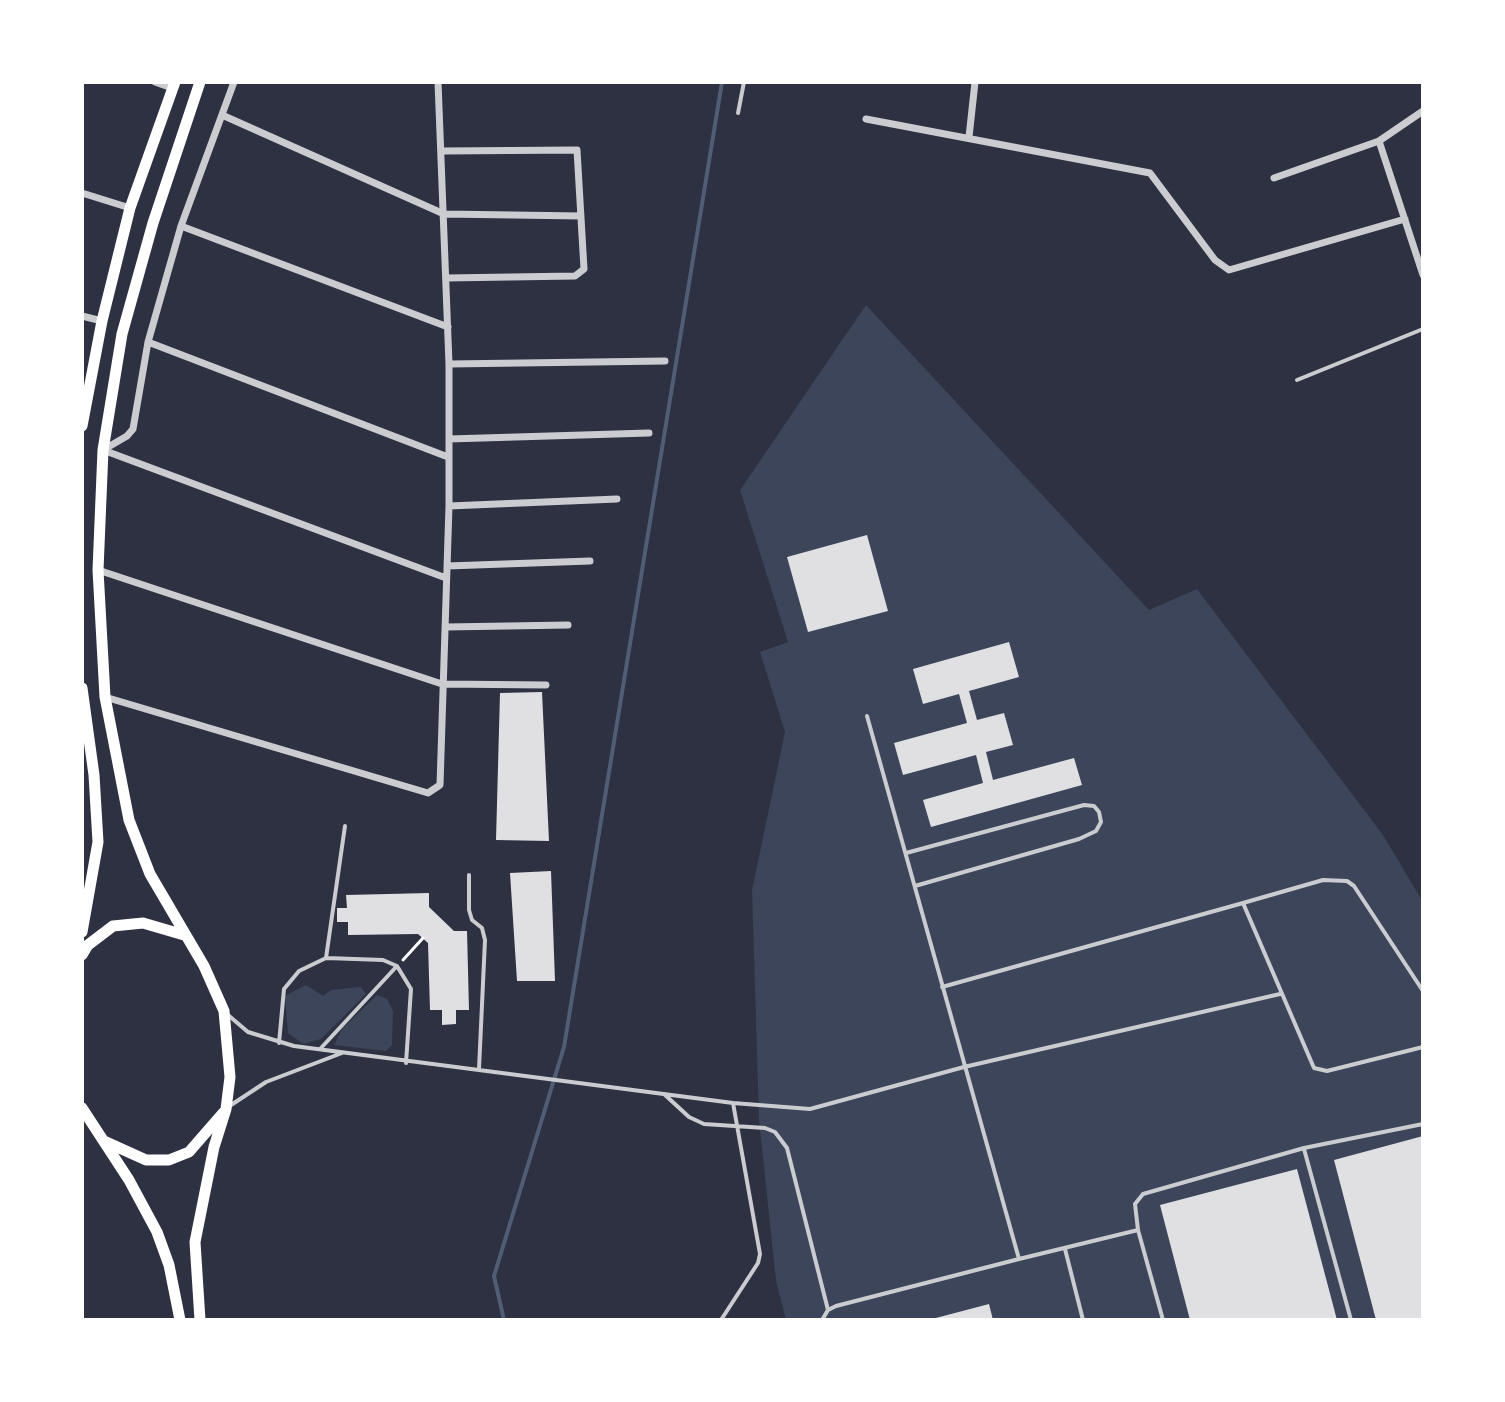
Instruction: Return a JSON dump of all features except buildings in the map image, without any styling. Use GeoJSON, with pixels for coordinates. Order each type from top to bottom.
{"type":"FeatureCollection","features":[{"type":"Feature","properties":{"kind":"main road"},"geometry":{"type":"LineString","coordinates":[[200,82],[153,223],[122,334],[103,450],[98,570],[105,697],[129,820],[150,874],[204,966],[224,1011],[230,1077],[226,1109],[210,1160],[195,1242],[200,1320]]}},
{"type":"Feature","properties":{"kind":"main road"},"geometry":{"type":"LineString","coordinates":[[82,426],[102,321],[130,208],[174,85]]}},
{"type":"Feature","properties":{"kind":"main road"},"geometry":{"type":"LineString","coordinates":[[82,688],[95,787],[98,842],[82,932]]}},
{"type":"Feature","properties":{"kind":"main road"},"geometry":{"type":"LineString","coordinates":[[82,955],[88,945],[113,926],[143,923],[184,935]]}},
{"type":"Feature","properties":{"kind":"main road"},"geometry":{"type":"LineString","coordinates":[[82,1108],[129,1180],[157,1232],[169,1265],[180,1320]]}},
{"type":"Feature","properties":{"kind":"main road"},"geometry":{"type":"LineString","coordinates":[[100,1139],[146,1160],[169,1160],[189,1152],[226,1109]]}},
{"type":"Feature","properties":{"kind":"street"},"geometry":{"type":"LineString","coordinates":[[155,82],[174,85]]}},
{"type":"Feature","properties":{"kind":"street"},"geometry":{"type":"LineString","coordinates":[[103,450],[133,429],[148,342],[181,226],[234,82]]}},
{"type":"Feature","properties":{"kind":"street"},"geometry":{"type":"LineString","coordinates":[[105,697],[428,793],[440,785],[449,506],[449,364],[438,82]]}},
{"type":"Feature","properties":{"kind":"street"},"geometry":{"type":"LineString","coordinates":[[969,137],[975,82]]}},
{"type":"Feature","properties":{"kind":"street"},"geometry":{"type":"LineString","coordinates":[[1274,178],[1379,141],[1423,111]]}},
{"type":"Feature","properties":{"kind":"street"},"geometry":{"type":"LineString","coordinates":[[222,115],[444,214],[581,216]]}},
{"type":"Feature","properties":{"kind":"street"},"geometry":{"type":"LineString","coordinates":[[866,119],[1150,173],[1215,260],[1229,270],[1405,219]]}},
{"type":"Feature","properties":{"kind":"street"},"geometry":{"type":"LineString","coordinates":[[1379,141],[1423,275]]}},
{"type":"Feature","properties":{"kind":"street"},"geometry":{"type":"LineString","coordinates":[[443,151],[570,148],[579,154],[584,269],[575,276],[446,278]]}},
{"type":"Feature","properties":{"kind":"street"},"geometry":{"type":"LineString","coordinates":[[82,193],[130,208]]}},
{"type":"Feature","properties":{"kind":"street"},"geometry":{"type":"LineString","coordinates":[[181,226],[448,327]]}},
{"type":"Feature","properties":{"kind":"street"},"geometry":{"type":"LineString","coordinates":[[82,316],[102,321]]}},
{"type":"Feature","properties":{"kind":"street"},"geometry":{"type":"LineString","coordinates":[[148,342],[448,457]]}},
{"type":"Feature","properties":{"kind":"street"},"geometry":{"type":"LineString","coordinates":[[449,364],[665,361]]}},
{"type":"Feature","properties":{"kind":"street"},"geometry":{"type":"LineString","coordinates":[[449,439],[649,433]]}},
{"type":"Feature","properties":{"kind":"street"},"geometry":{"type":"LineString","coordinates":[[103,450],[446,578]]}},
{"type":"Feature","properties":{"kind":"street"},"geometry":{"type":"LineString","coordinates":[[449,506],[617,499]]}},
{"type":"Feature","properties":{"kind":"street"},"geometry":{"type":"LineString","coordinates":[[447,566],[590,561]]}},
{"type":"Feature","properties":{"kind":"street"},"geometry":{"type":"LineString","coordinates":[[98,570],[442,684],[546,685]]}},
{"type":"Feature","properties":{"kind":"street"},"geometry":{"type":"LineString","coordinates":[[446,627],[568,625]]}},
{"type":"Feature","properties":{"kind":"lane"},"geometry":{"type":"LineString","coordinates":[[738,113],[744,82]]}},
{"type":"Feature","properties":{"kind":"lane"},"geometry":{"type":"LineString","coordinates":[[1297,380],[1423,329]]}},
{"type":"Feature","properties":{"kind":"lane"},"geometry":{"type":"LineString","coordinates":[[867,716],[1019,1259]]}},
{"type":"Feature","properties":{"kind":"lane"},"geometry":{"type":"LineString","coordinates":[[906,853],[1084,805],[1094,806],[1099,812],[1101,822],[1096,831],[1079,839],[915,886]]}},
{"type":"Feature","properties":{"kind":"lane"},"geometry":{"type":"LineString","coordinates":[[326,958],[345,826]]}},
{"type":"Feature","properties":{"kind":"lane"},"geometry":{"type":"LineString","coordinates":[[469,875],[469,910],[472,920],[482,928],[485,940],[479,1069]]}},
{"type":"Feature","properties":{"kind":"lane"},"geometry":{"type":"LineString","coordinates":[[942,987],[1323,880],[1347,881],[1354,886],[1423,991]]}},
{"type":"Feature","properties":{"kind":"lane"},"geometry":{"type":"LineString","coordinates":[[1243,903],[1310,1061],[1320,1072],[1423,1047]]}},
{"type":"Feature","properties":{"kind":"lane"},"geometry":{"type":"LineString","coordinates":[[279,1043],[284,989],[299,971],[326,958],[383,960],[397,966],[411,989],[406,1063]]}},
{"type":"Feature","properties":{"kind":"lane"},"geometry":{"type":"LineString","coordinates":[[321,1048],[397,966]]}},
{"type":"Feature","properties":{"kind":"lane"},"geometry":{"type":"LineString","coordinates":[[224,1011],[248,1032],[279,1043],[406,1063],[521,1073],[733,1103],[822,1107],[964,1067],[1280,994]]}},
{"type":"Feature","properties":{"kind":"lane"},"geometry":{"type":"LineString","coordinates":[[226,1109],[266,1082],[345,1052]]}},
{"type":"Feature","properties":{"kind":"lane"},"geometry":{"type":"LineString","coordinates":[[663,1093],[696,1121],[737,1128],[765,1128],[775,1132],[787,1148],[828,1310]]}},
{"type":"Feature","properties":{"kind":"lane"},"geometry":{"type":"LineString","coordinates":[[721,1320],[758,1263],[760,1254],[733,1103]]}},
{"type":"Feature","properties":{"kind":"lane"},"geometry":{"type":"LineString","coordinates":[[1163,1320],[1138,1230],[1135,1204],[1143,1194],[1304,1148],[1423,1124]]}},
{"type":"Feature","properties":{"kind":"lane"},"geometry":{"type":"LineString","coordinates":[[1304,1148],[1351,1320]]}},
{"type":"Feature","properties":{"kind":"lane"},"geometry":{"type":"LineString","coordinates":[[822,1320],[828,1310],[1138,1230]]}},
{"type":"Feature","properties":{"kind":"lane"},"geometry":{"type":"LineString","coordinates":[[1065,1249],[1083,1320]]}},
{"type":"Feature","properties":{"kind":"path"},"geometry":{"type":"LineString","coordinates":[[397,966],[423,938]]}},
{"type":"Feature","properties":{"kind":"shaded area"},"geometry":{"type":"Polygon","coordinates":[[[866,305],[1149,610],[1197,589],[1383,835],[1423,902],[1423,1320],[786,1320],[776,1281],[759,1120],[752,890],[785,732],[760,652],[788,642],[740,490],[866,305]]]}},
{"type":"Feature","properties":{"kind":"shaded area"},"geometry":{"type":"Polygon","coordinates":[[[306,985],[323,996],[331,990],[361,987],[366,994],[321,1039],[303,1044],[288,1033],[285,996],[306,985]]]}},
{"type":"Feature","properties":{"kind":"shaded area"},"geometry":{"type":"Polygon","coordinates":[[[377,995],[387,999],[393,1011],[392,1045],[386,1051],[334,1045],[342,1029],[377,995]]]}},
{"type":"Feature","properties":{"kind":"waterway"},"geometry":{"type":"LineString","coordinates":[[504,1320],[494,1276],[564,1047],[722,82]]}}]}
